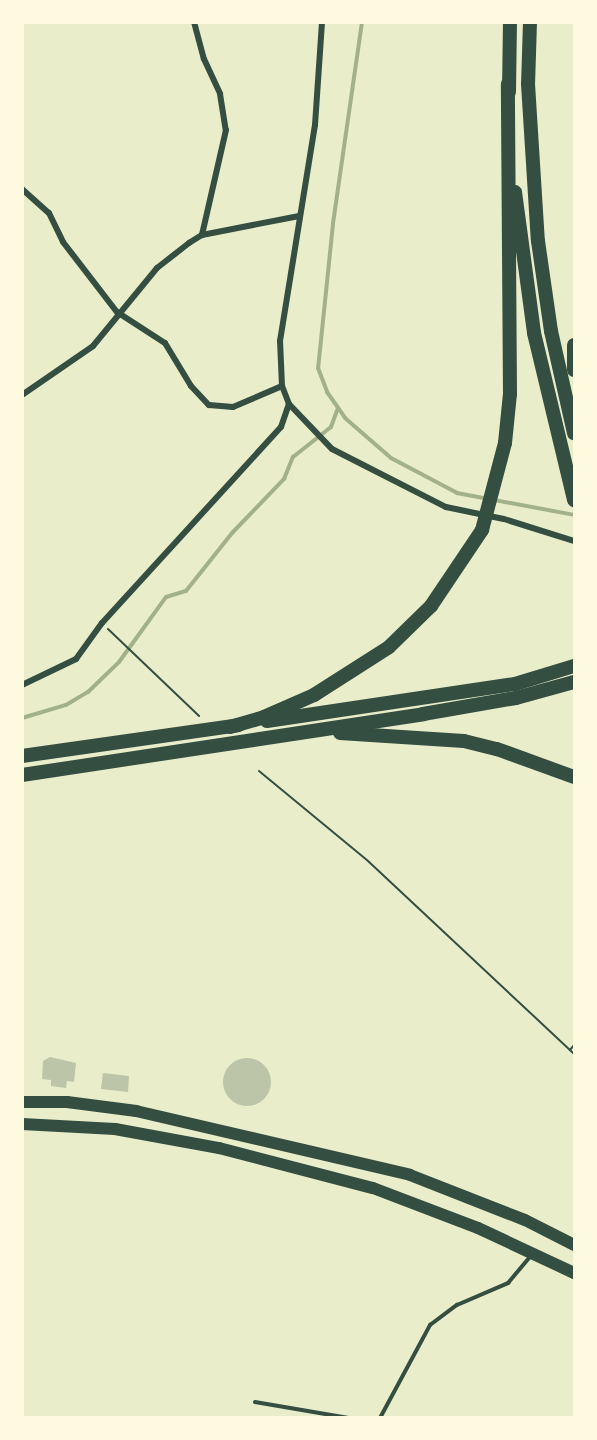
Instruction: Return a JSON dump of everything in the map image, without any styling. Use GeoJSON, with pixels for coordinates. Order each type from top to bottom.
{"type":"FeatureCollection","features":[{"type":"Feature","properties":{"kind":"highway"},"geometry":{"type":"LineString","coordinates":[[230,727],[264,717],[314,695],[389,646],[431,606],[482,530],[498,474],[510,394],[508,84],[510,22]]}},
{"type":"Feature","properties":{"kind":"highway"},"geometry":{"type":"LineString","coordinates":[[530,22],[528,84],[538,241],[551,331],[574,433]]}},
{"type":"Feature","properties":{"kind":"highway"},"geometry":{"type":"LineString","coordinates":[[508,84],[520,246],[534,333],[574,500]]}},
{"type":"Feature","properties":{"kind":"highway"},"geometry":{"type":"LineString","coordinates":[[574,345],[574,370]]}},
{"type":"Feature","properties":{"kind":"highway"},"geometry":{"type":"LineString","coordinates":[[22,756],[515,684],[574,666]]}},
{"type":"Feature","properties":{"kind":"highway"},"geometry":{"type":"LineString","coordinates":[[22,776],[516,698],[574,682]]}},
{"type":"Feature","properties":{"kind":"highway"},"geometry":{"type":"LineString","coordinates":[[287,735],[430,736],[497,749],[574,777]]}},
{"type":"Feature","properties":{"kind":"main road"},"geometry":{"type":"LineString","coordinates":[[22,1102],[67,1102],[136,1112],[410,1175],[525,1220],[574,1245]]}},
{"type":"Feature","properties":{"kind":"main road"},"geometry":{"type":"LineString","coordinates":[[22,1124],[115,1129],[219,1148],[373,1188],[574,1273]]}},
{"type":"Feature","properties":{"kind":"street"},"geometry":{"type":"LineString","coordinates":[[194,22],[204,59],[220,94],[225,130],[202,236]]}},
{"type":"Feature","properties":{"kind":"street"},"geometry":{"type":"LineString","coordinates":[[322,22],[315,125],[282,330],[282,386],[289,404],[332,449],[446,507],[504,519],[574,541]]}},
{"type":"Feature","properties":{"kind":"street"},"geometry":{"type":"LineString","coordinates":[[22,189],[49,213],[63,242],[117,312],[165,343],[191,386],[209,405],[233,407],[282,386]]}},
{"type":"Feature","properties":{"kind":"street"},"geometry":{"type":"LineString","coordinates":[[22,395],[93,346],[117,312],[157,268],[202,236],[299,216]]}},
{"type":"Feature","properties":{"kind":"street"},"geometry":{"type":"LineString","coordinates":[[22,685],[76,659],[102,623],[281,427],[289,404]]}},
{"type":"Feature","properties":{"kind":"lane"},"geometry":{"type":"LineString","coordinates":[[380,1418],[430,1325],[474,1295],[508,1283],[532,1254]]}},
{"type":"Feature","properties":{"kind":"lane"},"geometry":{"type":"LineString","coordinates":[[255,1402],[349,1418]]}},
{"type":"Feature","properties":{"kind":"path"},"geometry":{"type":"LineString","coordinates":[[110,631],[199,716]]}},
{"type":"Feature","properties":{"kind":"path"},"geometry":{"type":"LineString","coordinates":[[259,771],[368,861],[574,1054]]}},
{"type":"Feature","properties":{"kind":"path"},"geometry":{"type":"LineString","coordinates":[[570,1050],[574,1045]]}},
{"type":"Feature","properties":{"kind":"building"},"geometry":{"type":"Polygon","coordinates":[[[50,1057],[76,1063],[74,1082],[67,1081],[66,1088],[51,1086],[51,1080],[42,1079],[43,1061],[50,1057]]]}},
{"type":"Feature","properties":{"kind":"building"},"geometry":{"type":"Polygon","coordinates":[[[242,1058],[252,1058],[264,1065],[271,1077],[271,1087],[264,1099],[252,1106],[242,1106],[227,1095],[223,1087],[223,1077],[234,1062],[242,1058]]]}},
{"type":"Feature","properties":{"kind":"building"},"geometry":{"type":"Polygon","coordinates":[[[103,1073],[129,1076],[128,1092],[101,1089],[103,1073]]]}},
{"type":"Feature","properties":{"kind":"waterway"},"geometry":{"type":"LineString","coordinates":[[362,22],[333,224],[318,368],[327,392],[345,418],[391,458],[457,493],[574,515]]}},
{"type":"Feature","properties":{"kind":"waterway"},"geometry":{"type":"LineString","coordinates":[[22,718],[66,705],[88,692],[119,662],[166,597],[186,591],[233,532],[284,479],[293,457],[331,427],[338,408]]}}]}
